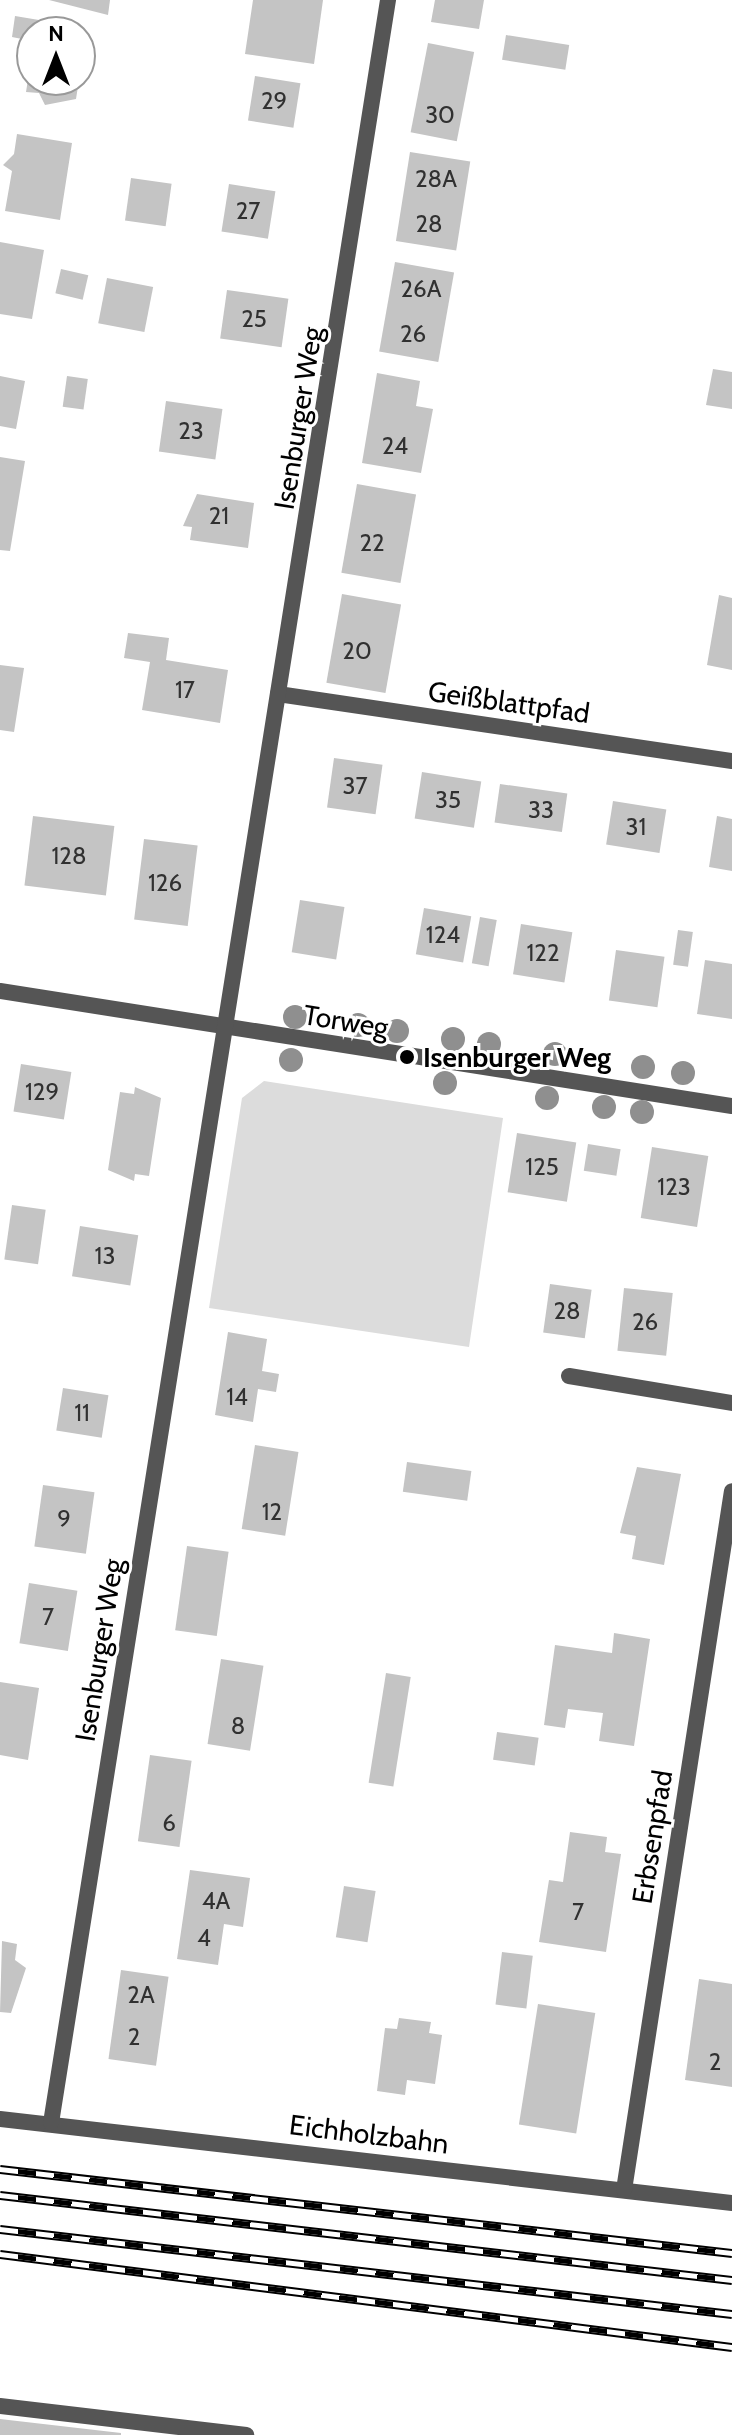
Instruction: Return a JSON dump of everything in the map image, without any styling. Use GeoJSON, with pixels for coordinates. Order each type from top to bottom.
{"type":"FeatureCollection","features":[{"type":"Feature","properties":{"kind":"street","name":"Isenburger Weg"},"geometry":{"type":"LineString","coordinates":[[51,2123],[388,0]]}},
{"type":"Feature","properties":{"kind":"street","name":"Geißblattpfad"},"geometry":{"type":"LineString","coordinates":[[278,694],[732,761]]}},
{"type":"Feature","properties":{"kind":"street","name":"Torweg"},"geometry":{"type":"LineString","coordinates":[[0,991],[732,1106]]}},
{"type":"Feature","properties":{"kind":"street"},"geometry":{"type":"LineString","coordinates":[[569,1376],[732,1403]]}},
{"type":"Feature","properties":{"kind":"street","name":"Erbsenpfad"},"geometry":{"type":"LineString","coordinates":[[624,2190],[732,1491]]}},
{"type":"Feature","properties":{"kind":"street","name":"Eichholzbahn"},"geometry":{"type":"LineString","coordinates":[[0,2119],[732,2203]]}},
{"type":"Feature","properties":{"kind":"street"},"geometry":{"type":"LineString","coordinates":[[0,2406],[246,2435]]}},
{"type":"Feature","properties":{"kind":"shaded area"},"geometry":{"type":"Polygon","coordinates":[[[264,1081],[503,1118],[469,1347],[209,1308],[242,1098],[264,1081]]]}},
{"type":"Feature","properties":{"kind":"building"},"geometry":{"type":"Polygon","coordinates":[[[49,0],[110,0],[108,15],[49,0]]]}},
{"type":"Feature","properties":{"kind":"building"},"geometry":{"type":"Polygon","coordinates":[[[253,0],[323,0],[314,64],[245,54],[253,0]]]}},
{"type":"Feature","properties":{"kind":"building"},"geometry":{"type":"Polygon","coordinates":[[[435,0],[484,0],[479,29],[431,22],[435,0]]]}},
{"type":"Feature","properties":{"kind":"building"},"geometry":{"type":"Polygon","coordinates":[[[15,16],[16,16],[16,38],[12,37],[15,16]]]}},
{"type":"Feature","properties":{"kind":"building"},"geometry":{"type":"Polygon","coordinates":[[[506,35],[569,45],[565,70],[502,60],[506,35]]]}},
{"type":"Feature","properties":{"kind":"building"},"geometry":{"type":"Polygon","coordinates":[[[428,43],[474,52],[457,141],[411,132],[428,43]]]}},
{"type":"Feature","properties":{"kind":"building"},"geometry":{"type":"Polygon","coordinates":[[[255,76],[300,83],[293,128],[248,120],[255,76]]]}},
{"type":"Feature","properties":{"kind":"building"},"geometry":{"type":"Polygon","coordinates":[[[40,96],[76,96],[76,99],[45,105],[40,96]]]}},
{"type":"Feature","properties":{"kind":"building"},"geometry":{"type":"Polygon","coordinates":[[[17,134],[72,143],[60,220],[5,211],[12,171],[3,165],[14,154],[17,134]]]}},
{"type":"Feature","properties":{"kind":"building"},"geometry":{"type":"Polygon","coordinates":[[[410,152],[470,162],[456,250],[396,241],[410,152]]]}},
{"type":"Feature","properties":{"kind":"building"},"geometry":{"type":"Polygon","coordinates":[[[131,178],[172,184],[166,226],[125,221],[131,178]]]}},
{"type":"Feature","properties":{"kind":"building"},"geometry":{"type":"Polygon","coordinates":[[[229,184],[275,191],[268,239],[221,231],[229,184]]]}},
{"type":"Feature","properties":{"kind":"building"},"geometry":{"type":"Polygon","coordinates":[[[0,242],[44,250],[32,319],[0,314],[0,242]]]}},
{"type":"Feature","properties":{"kind":"building"},"geometry":{"type":"Polygon","coordinates":[[[395,262],[454,272],[438,362],[379,352],[395,262]]]}},
{"type":"Feature","properties":{"kind":"building"},"geometry":{"type":"Polygon","coordinates":[[[61,269],[88,275],[83,300],[55,293],[61,269]]]}},
{"type":"Feature","properties":{"kind":"building"},"geometry":{"type":"Polygon","coordinates":[[[107,278],[153,287],[144,332],[98,323],[107,278]]]}},
{"type":"Feature","properties":{"kind":"building"},"geometry":{"type":"Polygon","coordinates":[[[227,290],[288,299],[282,347],[220,339],[227,290]]]}},
{"type":"Feature","properties":{"kind":"building"},"geometry":{"type":"Polygon","coordinates":[[[713,369],[732,372],[732,409],[706,405],[713,369]]]}},
{"type":"Feature","properties":{"kind":"building"},"geometry":{"type":"Polygon","coordinates":[[[377,373],[420,381],[416,406],[433,409],[421,473],[362,463],[377,373]]]}},
{"type":"Feature","properties":{"kind":"building"},"geometry":{"type":"Polygon","coordinates":[[[0,376],[25,381],[16,429],[0,426],[0,376]]]}},
{"type":"Feature","properties":{"kind":"building"},"geometry":{"type":"Polygon","coordinates":[[[67,376],[88,379],[83,410],[63,407],[67,376]]]}},
{"type":"Feature","properties":{"kind":"building"},"geometry":{"type":"Polygon","coordinates":[[[166,401],[222,409],[215,459],[159,452],[166,401]]]}},
{"type":"Feature","properties":{"kind":"building"},"geometry":{"type":"Polygon","coordinates":[[[0,457],[25,461],[10,551],[0,550],[0,457]]]}},
{"type":"Feature","properties":{"kind":"building"},"geometry":{"type":"Polygon","coordinates":[[[357,484],[416,494],[400,583],[341,573],[357,484]]]}},
{"type":"Feature","properties":{"kind":"building"},"geometry":{"type":"Polygon","coordinates":[[[197,494],[254,503],[248,548],[190,540],[192,527],[183,526],[197,494]]]}},
{"type":"Feature","properties":{"kind":"building"},"geometry":{"type":"Polygon","coordinates":[[[342,594],[401,604],[385,693],[326,683],[342,594]]]}},
{"type":"Feature","properties":{"kind":"building"},"geometry":{"type":"Polygon","coordinates":[[[719,595],[732,598],[732,670],[707,665],[719,595]]]}},
{"type":"Feature","properties":{"kind":"building"},"geometry":{"type":"Polygon","coordinates":[[[128,633],[169,638],[166,660],[228,670],[220,723],[142,710],[150,662],[124,658],[128,633]]]}},
{"type":"Feature","properties":{"kind":"building"},"geometry":{"type":"Polygon","coordinates":[[[0,665],[24,668],[14,732],[0,730],[0,665]]]}},
{"type":"Feature","properties":{"kind":"building"},"geometry":{"type":"Polygon","coordinates":[[[334,758],[383,765],[376,814],[327,808],[334,758]]]}},
{"type":"Feature","properties":{"kind":"building"},"geometry":{"type":"Polygon","coordinates":[[[422,772],[481,781],[474,828],[415,818],[422,772]]]}},
{"type":"Feature","properties":{"kind":"building"},"geometry":{"type":"Polygon","coordinates":[[[500,784],[567,793],[562,832],[495,823],[500,784]]]}},
{"type":"Feature","properties":{"kind":"building"},"geometry":{"type":"Polygon","coordinates":[[[613,801],[666,809],[659,853],[606,844],[613,801]]]}},
{"type":"Feature","properties":{"kind":"building"},"geometry":{"type":"Polygon","coordinates":[[[33,816],[114,826],[106,895],[24,885],[33,816]]]}},
{"type":"Feature","properties":{"kind":"building"},"geometry":{"type":"Polygon","coordinates":[[[717,816],[732,819],[732,871],[709,867],[717,816]]]}},
{"type":"Feature","properties":{"kind":"building"},"geometry":{"type":"Polygon","coordinates":[[[144,839],[198,846],[188,926],[134,919],[144,839]]]}},
{"type":"Feature","properties":{"kind":"building"},"geometry":{"type":"Polygon","coordinates":[[[300,900],[344,907],[336,959],[292,952],[300,900]]]}},
{"type":"Feature","properties":{"kind":"building"},"geometry":{"type":"Polygon","coordinates":[[[424,908],[471,916],[463,963],[416,954],[424,908]]]}},
{"type":"Feature","properties":{"kind":"building"},"geometry":{"type":"Polygon","coordinates":[[[480,917],[497,920],[489,966],[472,963],[480,917]]]}},
{"type":"Feature","properties":{"kind":"building"},"geometry":{"type":"Polygon","coordinates":[[[521,924],[572,932],[564,983],[513,974],[521,924]]]}},
{"type":"Feature","properties":{"kind":"building"},"geometry":{"type":"Polygon","coordinates":[[[678,930],[693,932],[688,967],[673,965],[678,930]]]}},
{"type":"Feature","properties":{"kind":"building"},"geometry":{"type":"Polygon","coordinates":[[[616,950],[665,957],[657,1007],[609,1001],[616,950]]]}},
{"type":"Feature","properties":{"kind":"building"},"geometry":{"type":"Polygon","coordinates":[[[705,960],[732,964],[732,1019],[697,1014],[705,960]]]}},
{"type":"Feature","properties":{"kind":"building"},"geometry":{"type":"Polygon","coordinates":[[[21,1064],[71,1072],[64,1119],[13,1111],[21,1064]]]}},
{"type":"Feature","properties":{"kind":"building"},"geometry":{"type":"Polygon","coordinates":[[[135,1087],[161,1098],[149,1176],[135,1174],[134,1181],[108,1170],[120,1092],[134,1094],[135,1087]]]}},
{"type":"Feature","properties":{"kind":"building"},"geometry":{"type":"Polygon","coordinates":[[[517,1133],[576,1142],[567,1202],[508,1192],[517,1133]]]}},
{"type":"Feature","properties":{"kind":"building"},"geometry":{"type":"Polygon","coordinates":[[[588,1144],[621,1149],[616,1176],[584,1171],[588,1144]]]}},
{"type":"Feature","properties":{"kind":"building"},"geometry":{"type":"Polygon","coordinates":[[[652,1147],[708,1156],[697,1227],[641,1218],[652,1147]]]}},
{"type":"Feature","properties":{"kind":"building"},"geometry":{"type":"Polygon","coordinates":[[[12,1205],[46,1210],[38,1264],[4,1259],[12,1205]]]}},
{"type":"Feature","properties":{"kind":"building"},"geometry":{"type":"Polygon","coordinates":[[[80,1226],[138,1235],[130,1286],[72,1276],[80,1226]]]}},
{"type":"Feature","properties":{"kind":"building"},"geometry":{"type":"Polygon","coordinates":[[[550,1284],[592,1290],[585,1338],[543,1333],[550,1284]]]}},
{"type":"Feature","properties":{"kind":"building"},"geometry":{"type":"Polygon","coordinates":[[[624,1288],[673,1293],[666,1356],[617,1351],[624,1288]]]}},
{"type":"Feature","properties":{"kind":"building"},"geometry":{"type":"Polygon","coordinates":[[[228,1332],[267,1339],[262,1371],[279,1374],[276,1392],[258,1389],[253,1422],[215,1415],[228,1332]]]}},
{"type":"Feature","properties":{"kind":"building"},"geometry":{"type":"Polygon","coordinates":[[[63,1388],[108,1395],[102,1438],[56,1430],[63,1388]]]}},
{"type":"Feature","properties":{"kind":"building"},"geometry":{"type":"Polygon","coordinates":[[[255,1445],[298,1452],[285,1536],[242,1529],[255,1445]]]}},
{"type":"Feature","properties":{"kind":"building"},"geometry":{"type":"Polygon","coordinates":[[[407,1462],[471,1471],[467,1501],[403,1492],[407,1462]]]}},
{"type":"Feature","properties":{"kind":"building"},"geometry":{"type":"Polygon","coordinates":[[[637,1467],[681,1474],[664,1565],[632,1559],[636,1536],[620,1533],[637,1467]]]}},
{"type":"Feature","properties":{"kind":"building"},"geometry":{"type":"Polygon","coordinates":[[[43,1485],[94,1492],[86,1554],[34,1546],[43,1485]]]}},
{"type":"Feature","properties":{"kind":"building"},"geometry":{"type":"Polygon","coordinates":[[[187,1546],[229,1552],[217,1636],[175,1630],[187,1546]]]}},
{"type":"Feature","properties":{"kind":"building"},"geometry":{"type":"Polygon","coordinates":[[[29,1583],[77,1591],[68,1651],[19,1643],[29,1583]]]}},
{"type":"Feature","properties":{"kind":"building"},"geometry":{"type":"Polygon","coordinates":[[[614,1633],[650,1639],[634,1746],[599,1741],[603,1713],[568,1709],[565,1728],[544,1725],[555,1645],[612,1653],[614,1633]]]}},
{"type":"Feature","properties":{"kind":"building"},"geometry":{"type":"Polygon","coordinates":[[[221,1659],[263,1666],[250,1751],[208,1744],[221,1659]]]}},
{"type":"Feature","properties":{"kind":"building"},"geometry":{"type":"Polygon","coordinates":[[[386,1673],[411,1677],[393,1787],[369,1783],[386,1673]]]}},
{"type":"Feature","properties":{"kind":"building"},"geometry":{"type":"Polygon","coordinates":[[[0,1682],[39,1688],[28,1760],[0,1755],[0,1682]]]}},
{"type":"Feature","properties":{"kind":"building"},"geometry":{"type":"Polygon","coordinates":[[[497,1732],[539,1738],[535,1766],[493,1760],[497,1732]]]}},
{"type":"Feature","properties":{"kind":"building"},"geometry":{"type":"Polygon","coordinates":[[[150,1755],[192,1761],[179,1847],[138,1841],[150,1755]]]}},
{"type":"Feature","properties":{"kind":"building"},"geometry":{"type":"Polygon","coordinates":[[[570,1832],[607,1837],[605,1852],[621,1854],[606,1952],[539,1942],[549,1880],[563,1882],[570,1832]]]}},
{"type":"Feature","properties":{"kind":"building"},"geometry":{"type":"Polygon","coordinates":[[[190,1870],[250,1878],[243,1927],[224,1924],[218,1965],[177,1959],[190,1870]]]}},
{"type":"Feature","properties":{"kind":"building"},"geometry":{"type":"Polygon","coordinates":[[[344,1886],[376,1891],[367,1942],[336,1937],[344,1886]]]}},
{"type":"Feature","properties":{"kind":"building"},"geometry":{"type":"Polygon","coordinates":[[[2,1941],[17,1944],[15,1960],[26,1968],[11,2013],[0,2012],[2,1941]]]}},
{"type":"Feature","properties":{"kind":"building"},"geometry":{"type":"Polygon","coordinates":[[[502,1952],[533,1956],[526,2008],[496,2005],[502,1952]]]}},
{"type":"Feature","properties":{"kind":"building"},"geometry":{"type":"Polygon","coordinates":[[[121,1970],[169,1977],[156,2066],[108,2059],[121,1970]]]}},
{"type":"Feature","properties":{"kind":"building"},"geometry":{"type":"Polygon","coordinates":[[[699,1979],[732,1984],[732,2087],[685,2080],[699,1979]]]}},
{"type":"Feature","properties":{"kind":"building"},"geometry":{"type":"Polygon","coordinates":[[[538,2004],[595,2013],[576,2134],[519,2124],[538,2004]]]}},
{"type":"Feature","properties":{"kind":"building"},"geometry":{"type":"Polygon","coordinates":[[[399,2018],[431,2022],[429,2033],[442,2035],[435,2084],[407,2080],[405,2095],[377,2091],[385,2028],[397,2029],[399,2018]]]}},
{"type":"Feature","properties":{"kind":"building"},"geometry":{"type":"Polygon","coordinates":[[[0,2419],[121,2433],[121,2435],[0,2435],[0,2419]]]}},
{"type":"Feature","properties":{"kind":"railway"},"geometry":{"type":"LineString","coordinates":[[0,2169],[732,2253]]}},
{"type":"Feature","properties":{"kind":"railway"},"geometry":{"type":"LineString","coordinates":[[0,2195],[732,2280]]}},
{"type":"Feature","properties":{"kind":"railway"},"geometry":{"type":"LineString","coordinates":[[0,2229],[732,2314]]}},
{"type":"Feature","properties":{"kind":"railway"},"geometry":{"type":"LineString","coordinates":[[0,2254],[732,2347]]}},
{"type":"Feature","properties":{"kind":"place","name":"Isenburger Weg"},"geometry":{"type":"Point","coordinates":[407,1057]}}]}
